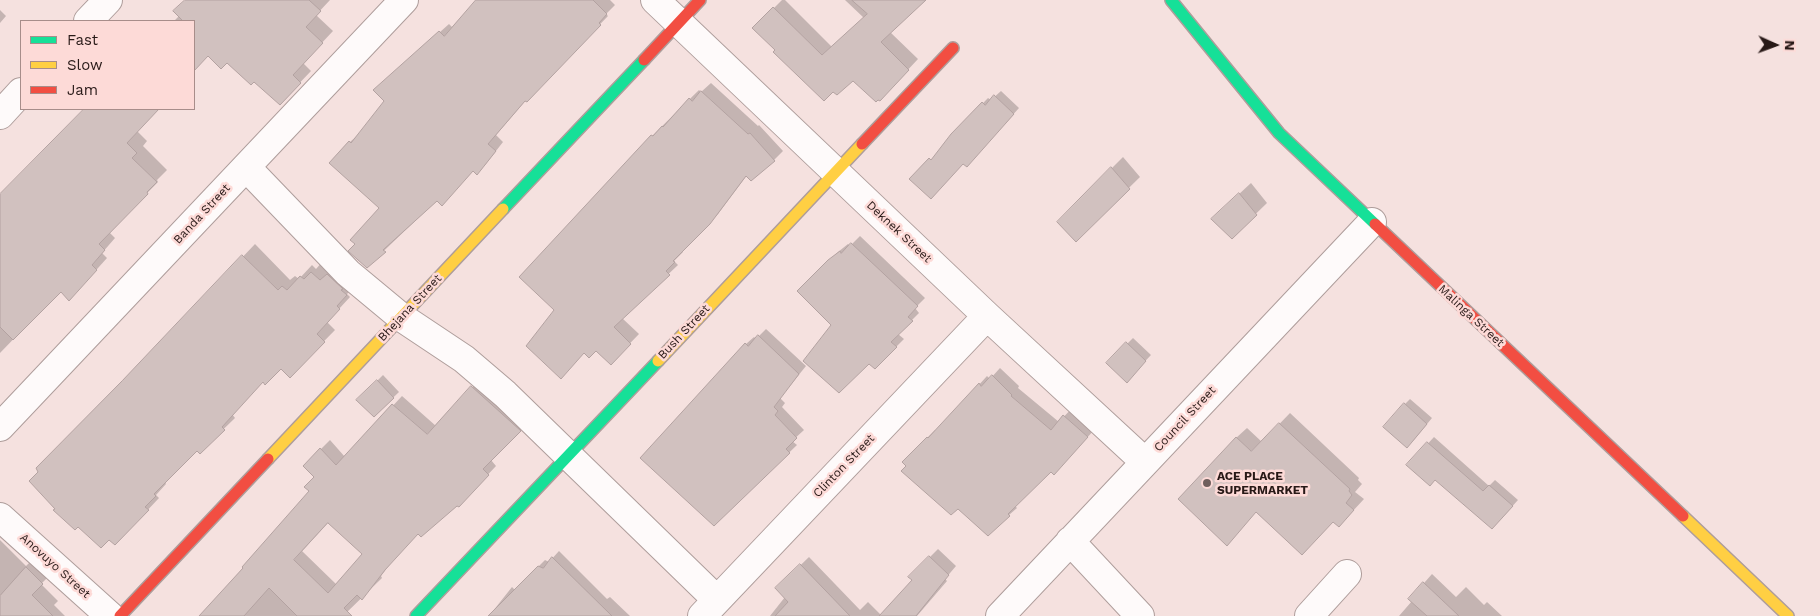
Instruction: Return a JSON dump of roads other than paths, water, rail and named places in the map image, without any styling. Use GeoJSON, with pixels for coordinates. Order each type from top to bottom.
{"type":"FeatureCollection","features":[{"type":"Feature","properties":{"kind":"street"},"geometry":{"type":"LineString","coordinates":[[89,20],[108,0]]}},
{"type":"Feature","properties":{"kind":"street","name":"Banda Street"},"geometry":{"type":"LineString","coordinates":[[0,427],[404,0]]}},
{"type":"Feature","properties":{"kind":"street","name":"Deknek Street"},"geometry":{"type":"LineString","coordinates":[[655,0],[987,316],[1145,462]]}},
{"type":"Feature","properties":{"kind":"street","name":"Bhejana Street"},"geometry":{"type":"LineString","coordinates":[[120,616],[700,0]]}},
{"type":"Feature","properties":{"kind":"street","name":"Malinga Street"},"geometry":{"type":"LineString","coordinates":[[1171,0],[1279,133],[1788,616]]}},
{"type":"Feature","properties":{"kind":"street","name":"Bush Street"},"geometry":{"type":"LineString","coordinates":[[416,616],[953,48]]}},
{"type":"Feature","properties":{"kind":"street"},"geometry":{"type":"LineString","coordinates":[[0,115],[20,93]]}},
{"type":"Feature","properties":{"kind":"street"},"geometry":{"type":"LineString","coordinates":[[246,167],[348,273],[401,317],[464,359],[505,394],[567,456],[709,611]]}},
{"type":"Feature","properties":{"kind":"street","name":"Council Street"},"geometry":{"type":"LineString","coordinates":[[1000,616],[1372,222]]}},
{"type":"Feature","properties":{"kind":"street","name":"Clinton Street"},"geometry":{"type":"LineString","coordinates":[[709,611],[987,316]]}},
{"type":"Feature","properties":{"kind":"street","name":"Anovuyo Street"},"geometry":{"type":"LineString","coordinates":[[0,517],[110,616]]}},
{"type":"Feature","properties":{"kind":"street"},"geometry":{"type":"LineString","coordinates":[[1070,541],[1140,616]]}},
{"type":"Feature","properties":{"kind":"street"},"geometry":{"type":"LineString","coordinates":[[1310,616],[1347,574]]}},
{"type":"Feature","properties":{"kind":"place","name":"ACE PLACE SUPERMARKET"},"geometry":{"type":"Point","coordinates":[1207,483]}}]}
